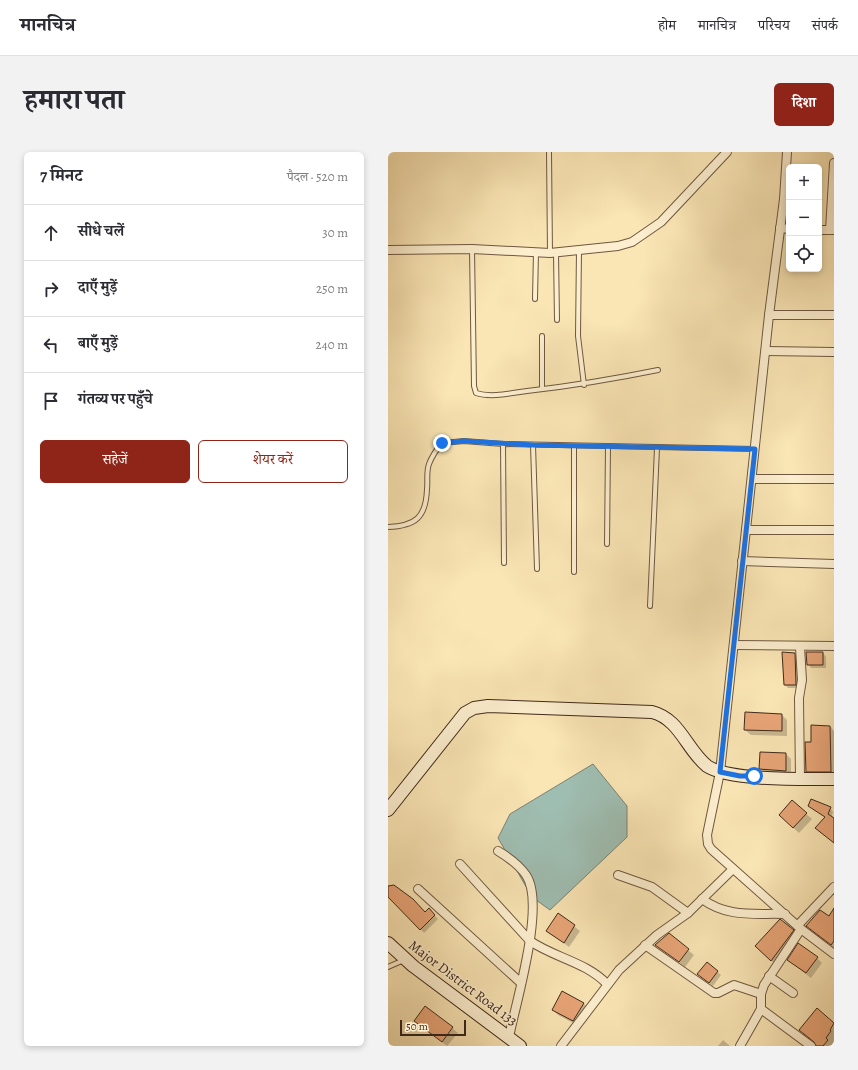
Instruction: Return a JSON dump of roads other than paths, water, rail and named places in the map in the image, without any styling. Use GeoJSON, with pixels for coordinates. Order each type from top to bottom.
{"type":"FeatureCollection","features":[{"type":"Feature","properties":{"kind":"street"},"geometry":{"type":"LineString","coordinates":[[388,250],[472,249],[553,252],[618,246],[632,242],[661,222],[727,152]]}},
{"type":"Feature","properties":{"kind":"street"},"geometry":{"type":"LineString","coordinates":[[787,152],[780,228],[769,315],[720,772],[709,823],[708,844],[711,849],[784,914],[834,954]]}},
{"type":"Feature","properties":{"kind":"street"},"geometry":{"type":"LineString","coordinates":[[832,230],[834,163]]}},
{"type":"Feature","properties":{"kind":"street"},"geometry":{"type":"LineString","coordinates":[[780,228],[786,229]]}},
{"type":"Feature","properties":{"kind":"street"},"geometry":{"type":"LineString","coordinates":[[769,315],[834,315]]}},
{"type":"Feature","properties":{"kind":"street"},"geometry":{"type":"LineString","coordinates":[[766,351],[834,352]]}},
{"type":"Feature","properties":{"kind":"street"},"geometry":{"type":"LineString","coordinates":[[752,479],[834,479]]}},
{"type":"Feature","properties":{"kind":"street"},"geometry":{"type":"LineString","coordinates":[[746,530],[834,530]]}},
{"type":"Feature","properties":{"kind":"street"},"geometry":{"type":"LineString","coordinates":[[742,561],[834,564]]}},
{"type":"Feature","properties":{"kind":"street"},"geometry":{"type":"LineString","coordinates":[[734,645],[800,647],[834,646]]}},
{"type":"Feature","properties":{"kind":"street"},"geometry":{"type":"LineString","coordinates":[[800,647],[802,680],[800,698],[800,779]]}},
{"type":"Feature","properties":{"kind":"street"},"geometry":{"type":"LineString","coordinates":[[388,810],[465,714],[474,708],[488,706],[637,710],[662,714],[673,722],[694,752],[707,766],[720,772],[740,776],[834,779]]}},
{"type":"Feature","properties":{"kind":"street"},"geometry":{"type":"LineString","coordinates":[[498,851],[510,859],[526,875],[530,884],[532,898],[530,941],[509,1037]]}},
{"type":"Feature","properties":{"kind":"street"},"geometry":{"type":"LineString","coordinates":[[460,864],[530,941],[542,949],[586,967],[599,975],[608,984]]}},
{"type":"Feature","properties":{"kind":"street"},"geometry":{"type":"LineString","coordinates":[[561,1046],[608,984],[645,945],[688,913],[732,868]]}},
{"type":"Feature","properties":{"kind":"street"},"geometry":{"type":"LineString","coordinates":[[618,875],[652,887],[688,913]]}},
{"type":"Feature","properties":{"kind":"street"},"geometry":{"type":"LineString","coordinates":[[740,1046],[761,1009],[761,994],[769,976],[800,927],[834,887]]}},
{"type":"Feature","properties":{"kind":"street"},"geometry":{"type":"LineString","coordinates":[[418,888],[521,983]]}},
{"type":"Feature","properties":{"kind":"street"},"geometry":{"type":"LineString","coordinates":[[702,899],[724,911],[784,914]]}},
{"type":"Feature","properties":{"kind":"street","name":"Major District Road 133"},"geometry":{"type":"LineString","coordinates":[[388,943],[406,959],[520,1046]]}},
{"type":"Feature","properties":{"kind":"street"},"geometry":{"type":"LineString","coordinates":[[645,945],[714,993],[718,993],[734,985],[761,994]]}},
{"type":"Feature","properties":{"kind":"street"},"geometry":{"type":"LineString","coordinates":[[769,976],[793,993]]}},
{"type":"Feature","properties":{"kind":"street"},"geometry":{"type":"LineString","coordinates":[[761,1009],[811,1046]]}},
{"type":"Feature","properties":{"kind":"lane"},"geometry":{"type":"LineString","coordinates":[[549,152],[557,320]]}},
{"type":"Feature","properties":{"kind":"lane"},"geometry":{"type":"LineString","coordinates":[[472,249],[474,386],[476,393],[481,395],[504,394],[584,385],[658,370]]}},
{"type":"Feature","properties":{"kind":"lane"},"geometry":{"type":"LineString","coordinates":[[579,250],[578,336],[584,385]]}},
{"type":"Feature","properties":{"kind":"lane"},"geometry":{"type":"LineString","coordinates":[[535,299],[536,252]]}},
{"type":"Feature","properties":{"kind":"lane"},"geometry":{"type":"LineString","coordinates":[[542,336],[542,389]]}},
{"type":"Feature","properties":{"kind":"lane"},"geometry":{"type":"LineString","coordinates":[[388,526],[406,526],[413,523],[419,517],[425,504],[429,465],[435,452],[442,443],[464,441],[533,445],[755,449]]}},
{"type":"Feature","properties":{"kind":"lane"},"geometry":{"type":"LineString","coordinates":[[503,444],[504,564]]}},
{"type":"Feature","properties":{"kind":"lane"},"geometry":{"type":"LineString","coordinates":[[533,445],[537,569]]}},
{"type":"Feature","properties":{"kind":"lane"},"geometry":{"type":"LineString","coordinates":[[574,446],[574,572]]}},
{"type":"Feature","properties":{"kind":"lane"},"geometry":{"type":"LineString","coordinates":[[607,544],[608,447]]}},
{"type":"Feature","properties":{"kind":"lane"},"geometry":{"type":"LineString","coordinates":[[650,606],[657,448]]}},
{"type":"Feature","properties":{"kind":"lane"},"geometry":{"type":"LineString","coordinates":[[388,967],[406,959]]}}]}
